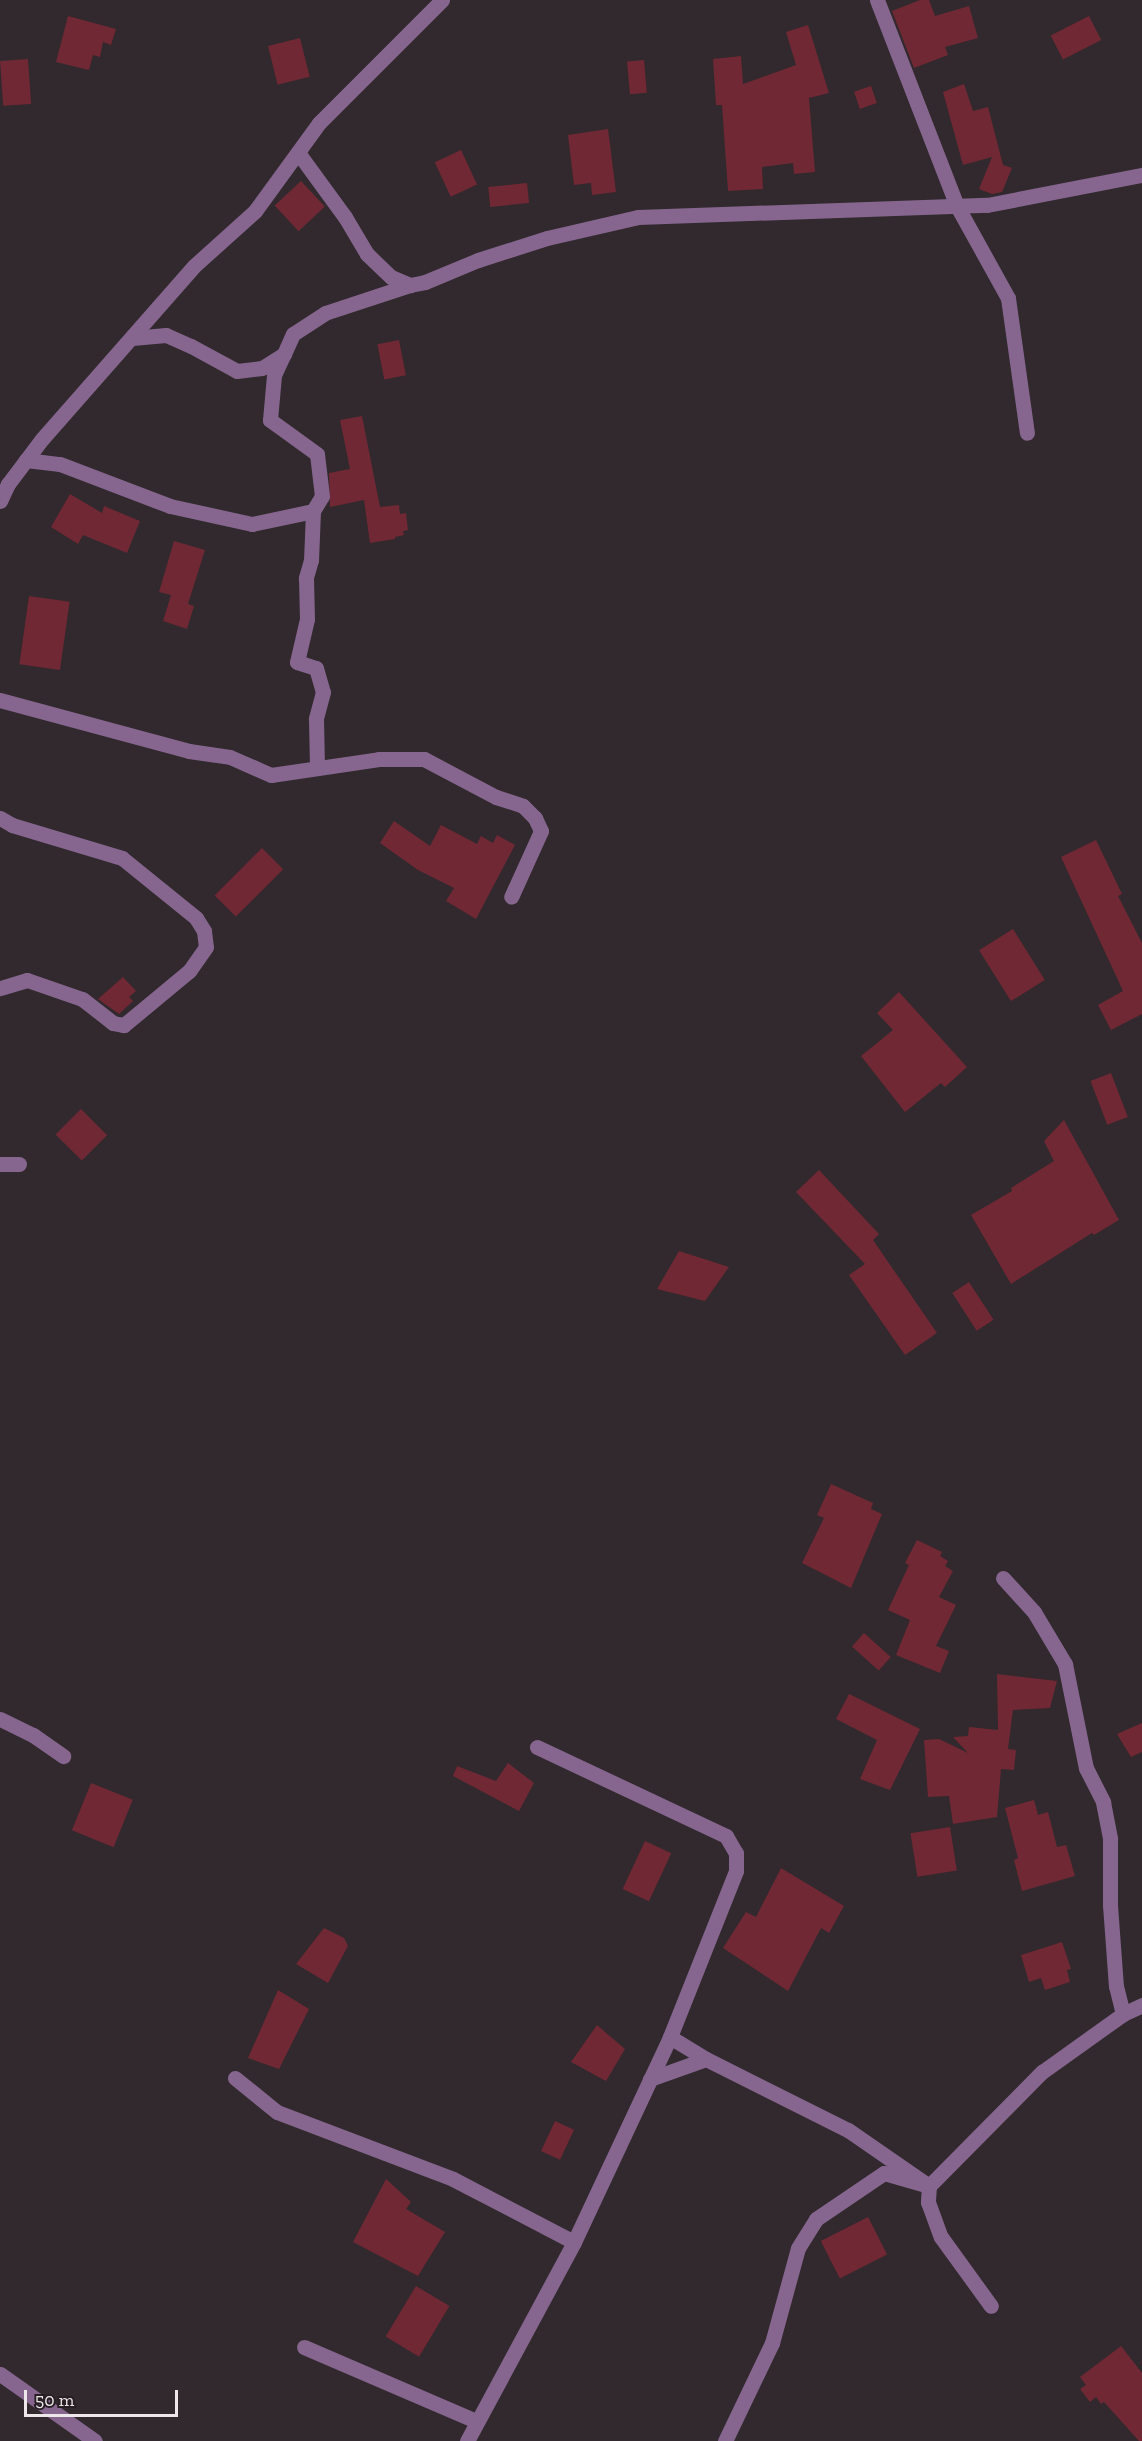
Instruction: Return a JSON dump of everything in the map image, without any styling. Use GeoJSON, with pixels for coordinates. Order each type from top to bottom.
{"type":"FeatureCollection","features":[{"type":"Feature","properties":{"kind":"street"},"geometry":{"type":"LineString","coordinates":[[0,501],[8,484],[26,460],[194,266],[255,211],[326,116],[442,0]]}},
{"type":"Feature","properties":{"kind":"street"},"geometry":{"type":"LineString","coordinates":[[877,0],[957,206],[1008,298],[1028,433]]}},
{"type":"Feature","properties":{"kind":"street"},"geometry":{"type":"LineString","coordinates":[[299,154],[345,217],[367,254],[391,277],[410,285]]}},
{"type":"Feature","properties":{"kind":"street"},"geometry":{"type":"LineString","coordinates":[[317,768],[316,719],[323,692],[316,668],[297,662],[307,619],[306,578],[311,560],[313,511],[322,496],[317,454],[270,420],[274,375],[293,334],[325,313],[547,238],[638,217],[987,205],[1142,175]]}},
{"type":"Feature","properties":{"kind":"street"},"geometry":{"type":"LineString","coordinates":[[132,338],[166,335],[237,371],[262,368],[285,354]]}},
{"type":"Feature","properties":{"kind":"street"},"geometry":{"type":"LineString","coordinates":[[26,460],[60,464],[170,506],[252,524],[313,511]]}},
{"type":"Feature","properties":{"kind":"street"},"geometry":{"type":"LineString","coordinates":[[0,700],[189,751],[230,757],[271,774],[379,759],[424,759],[496,797],[523,806],[535,818],[541,831],[511,897]]}},
{"type":"Feature","properties":{"kind":"street"},"geometry":{"type":"LineString","coordinates":[[0,819],[12,825],[122,858],[196,918],[204,931],[206,947],[189,971],[124,1025],[113,1023],[82,999],[27,980],[0,988]]}},
{"type":"Feature","properties":{"kind":"street"},"geometry":{"type":"LineString","coordinates":[[0,1164],[19,1164]]}},
{"type":"Feature","properties":{"kind":"street"},"geometry":{"type":"LineString","coordinates":[[1003,1578],[1034,1612],[1065,1664],[1086,1768],[1103,1802],[1110,1839],[1110,1905],[1116,1986],[1123,2014]]}},
{"type":"Feature","properties":{"kind":"street"},"geometry":{"type":"LineString","coordinates":[[0,1719],[33,1735],[63,1755]]}},
{"type":"Feature","properties":{"kind":"street"},"geometry":{"type":"LineString","coordinates":[[467,2441],[574,2242],[670,2037],[736,1871],[736,1853],[726,1836],[537,1747]]}},
{"type":"Feature","properties":{"kind":"street"},"geometry":{"type":"LineString","coordinates":[[991,2306],[941,2237],[928,2202],[929,2186],[1042,2072],[1123,2014],[1142,2005]]}},
{"type":"Feature","properties":{"kind":"street"},"geometry":{"type":"LineString","coordinates":[[670,2037],[706,2059],[848,2130],[929,2186]]}},
{"type":"Feature","properties":{"kind":"street"},"geometry":{"type":"LineString","coordinates":[[650,2079],[706,2059]]}},
{"type":"Feature","properties":{"kind":"street"},"geometry":{"type":"LineString","coordinates":[[235,2078],[277,2112],[453,2179],[574,2242]]}},
{"type":"Feature","properties":{"kind":"street"},"geometry":{"type":"LineString","coordinates":[[725,2441],[772,2343],[798,2247],[816,2219],[884,2173],[929,2186]]}},
{"type":"Feature","properties":{"kind":"street"},"geometry":{"type":"LineString","coordinates":[[304,2347],[476,2421]]}},
{"type":"Feature","properties":{"kind":"street"},"geometry":{"type":"LineString","coordinates":[[0,2374],[95,2441]]}},
{"type":"Feature","properties":{"kind":"building"},"geometry":{"type":"Polygon","coordinates":[[[920,0],[929,0],[935,16],[969,6],[978,38],[945,47],[948,55],[914,68],[892,11],[920,0]]]}},
{"type":"Feature","properties":{"kind":"building"},"geometry":{"type":"Polygon","coordinates":[[[68,16],[116,29],[111,45],[103,42],[100,57],[93,55],[89,70],[56,62],[68,16]]]}},
{"type":"Feature","properties":{"kind":"building"},"geometry":{"type":"Polygon","coordinates":[[[1089,16],[1101,40],[1063,60],[1051,36],[1089,16]]]}},
{"type":"Feature","properties":{"kind":"building"},"geometry":{"type":"Polygon","coordinates":[[[808,25],[829,93],[809,98],[815,172],[794,174],[793,163],[762,167],[763,189],[728,191],[722,105],[716,105],[713,59],[741,56],[743,84],[796,65],[786,32],[808,25]]]}},
{"type":"Feature","properties":{"kind":"building"},"geometry":{"type":"Polygon","coordinates":[[[300,38],[310,77],[278,85],[268,46],[300,38]]]}},
{"type":"Feature","properties":{"kind":"building"},"geometry":{"type":"Polygon","coordinates":[[[28,59],[31,104],[3,106],[0,61],[28,59]]]}},
{"type":"Feature","properties":{"kind":"building"},"geometry":{"type":"Polygon","coordinates":[[[644,60],[647,93],[630,94],[627,61],[644,60]]]}},
{"type":"Feature","properties":{"kind":"building"},"geometry":{"type":"Polygon","coordinates":[[[964,84],[973,111],[988,107],[1003,165],[1012,168],[1002,192],[992,194],[979,189],[992,157],[963,165],[943,92],[964,84]]]}},
{"type":"Feature","properties":{"kind":"building"},"geometry":{"type":"Polygon","coordinates":[[[871,86],[877,103],[860,109],[854,92],[871,86]]]}},
{"type":"Feature","properties":{"kind":"building"},"geometry":{"type":"Polygon","coordinates":[[[608,129],[616,192],[592,195],[591,183],[574,185],[568,135],[608,129]]]}},
{"type":"Feature","properties":{"kind":"building"},"geometry":{"type":"Polygon","coordinates":[[[461,150],[477,184],[451,197],[435,162],[461,150]]]}},
{"type":"Feature","properties":{"kind":"building"},"geometry":{"type":"Polygon","coordinates":[[[301,181],[325,207],[299,231],[275,206],[301,181]]]}},
{"type":"Feature","properties":{"kind":"building"},"geometry":{"type":"Polygon","coordinates":[[[527,183],[529,203],[490,207],[488,187],[527,183]]]}},
{"type":"Feature","properties":{"kind":"building"},"geometry":{"type":"Polygon","coordinates":[[[399,340],[406,375],[384,380],[377,344],[399,340]]]}},
{"type":"Feature","properties":{"kind":"building"},"geometry":{"type":"Polygon","coordinates":[[[362,416],[380,507],[399,505],[400,514],[406,513],[408,530],[403,531],[404,535],[395,537],[395,539],[370,543],[364,500],[330,507],[329,473],[350,469],[340,420],[362,416]]]}},
{"type":"Feature","properties":{"kind":"building"},"geometry":{"type":"Polygon","coordinates":[[[70,494],[102,513],[104,506],[140,521],[127,553],[83,535],[78,544],[51,527],[70,494]]]}},
{"type":"Feature","properties":{"kind":"building"},"geometry":{"type":"Polygon","coordinates":[[[174,541],[205,550],[188,604],[194,606],[187,629],[163,621],[171,595],[159,592],[174,541]]]}},
{"type":"Feature","properties":{"kind":"building"},"geometry":{"type":"Polygon","coordinates":[[[29,596],[70,602],[60,670],[19,664],[29,596]]]}},
{"type":"Feature","properties":{"kind":"building"},"geometry":{"type":"Polygon","coordinates":[[[394,821],[430,846],[441,825],[477,844],[481,836],[493,843],[497,835],[515,845],[476,919],[446,901],[454,888],[418,870],[380,843],[394,821]]]}},
{"type":"Feature","properties":{"kind":"building"},"geometry":{"type":"Polygon","coordinates":[[[1096,840],[1122,894],[1118,896],[1142,943],[1142,1014],[1111,1030],[1098,1005],[1123,991],[1061,857],[1096,840]]]}},
{"type":"Feature","properties":{"kind":"building"},"geometry":{"type":"Polygon","coordinates":[[[262,848],[283,869],[236,917],[215,895],[262,848]]]}},
{"type":"Feature","properties":{"kind":"building"},"geometry":{"type":"Polygon","coordinates":[[[1013,929],[1045,980],[1011,1001],[979,950],[1013,929]]]}},
{"type":"Feature","properties":{"kind":"building"},"geometry":{"type":"Polygon","coordinates":[[[123,977],[136,991],[129,997],[133,1001],[119,1014],[98,999],[123,977]]]}},
{"type":"Feature","properties":{"kind":"building"},"geometry":{"type":"Polygon","coordinates":[[[899,992],[967,1067],[945,1087],[941,1083],[905,1112],[861,1056],[893,1030],[877,1013],[899,992]]]}},
{"type":"Feature","properties":{"kind":"building"},"geometry":{"type":"Polygon","coordinates":[[[1111,1073],[1128,1117],[1107,1125],[1090,1081],[1111,1073]]]}},
{"type":"Feature","properties":{"kind":"building"},"geometry":{"type":"Polygon","coordinates":[[[81,1109],[107,1135],[82,1161],[56,1134],[81,1109]]]}},
{"type":"Feature","properties":{"kind":"building"},"geometry":{"type":"Polygon","coordinates":[[[1064,1120],[1119,1220],[1094,1235],[1092,1233],[1011,1284],[971,1215],[1012,1191],[1011,1188],[1054,1161],[1044,1141],[1064,1120]]]}},
{"type":"Feature","properties":{"kind":"building"},"geometry":{"type":"Polygon","coordinates":[[[819,1170],[879,1234],[873,1240],[937,1333],[905,1355],[849,1275],[865,1264],[796,1192],[819,1170]]]}},
{"type":"Feature","properties":{"kind":"building"},"geometry":{"type":"Polygon","coordinates":[[[679,1251],[729,1267],[705,1301],[657,1289],[679,1251]]]}},
{"type":"Feature","properties":{"kind":"building"},"geometry":{"type":"Polygon","coordinates":[[[969,1282],[994,1320],[977,1331],[952,1293],[969,1282]]]}},
{"type":"Feature","properties":{"kind":"building"},"geometry":{"type":"Polygon","coordinates":[[[831,1484],[873,1503],[871,1509],[882,1514],[851,1588],[802,1563],[824,1518],[817,1515],[831,1484]]]}},
{"type":"Feature","properties":{"kind":"building"},"geometry":{"type":"Polygon","coordinates":[[[917,1540],[942,1552],[940,1556],[948,1561],[945,1566],[953,1571],[939,1597],[956,1605],[936,1646],[949,1651],[940,1673],[896,1655],[910,1620],[888,1610],[909,1565],[905,1563],[917,1540]]]}},
{"type":"Feature","properties":{"kind":"building"},"geometry":{"type":"Polygon","coordinates":[[[864,1633],[891,1657],[879,1670],[852,1646],[864,1633]]]}},
{"type":"Feature","properties":{"kind":"building"},"geometry":{"type":"Polygon","coordinates":[[[997,1674],[1057,1681],[1050,1708],[1013,1710],[1008,1749],[1016,1750],[1014,1770],[1001,1769],[997,1817],[953,1824],[949,1796],[928,1797],[924,1740],[939,1739],[968,1753],[953,1737],[968,1736],[969,1727],[998,1730],[997,1674]]]}},
{"type":"Feature","properties":{"kind":"building"},"geometry":{"type":"Polygon","coordinates":[[[849,1694],[920,1729],[890,1790],[860,1779],[877,1740],[836,1719],[849,1694]]]}},
{"type":"Feature","properties":{"kind":"building"},"geometry":{"type":"Polygon","coordinates":[[[1142,1723],[1142,1752],[1131,1757],[1117,1734],[1142,1723]]]}},
{"type":"Feature","properties":{"kind":"building"},"geometry":{"type":"Polygon","coordinates":[[[508,1763],[534,1783],[519,1811],[453,1776],[457,1766],[496,1781],[508,1763]]]}},
{"type":"Feature","properties":{"kind":"building"},"geometry":{"type":"Polygon","coordinates":[[[91,1783],[133,1800],[114,1847],[72,1830],[91,1783]]]}},
{"type":"Feature","properties":{"kind":"building"},"geometry":{"type":"Polygon","coordinates":[[[1034,1800],[1038,1815],[1048,1812],[1057,1847],[1066,1845],[1075,1876],[1022,1891],[1014,1860],[1018,1858],[1005,1808],[1034,1800]]]}},
{"type":"Feature","properties":{"kind":"building"},"geometry":{"type":"Polygon","coordinates":[[[950,1827],[957,1870],[917,1877],[910,1833],[950,1827]]]}},
{"type":"Feature","properties":{"kind":"building"},"geometry":{"type":"Polygon","coordinates":[[[645,1841],[671,1853],[649,1901],[623,1889],[645,1841]]]}},
{"type":"Feature","properties":{"kind":"building"},"geometry":{"type":"Polygon","coordinates":[[[781,1868],[844,1906],[829,1933],[821,1928],[788,1991],[723,1948],[746,1912],[756,1917],[781,1868]]]}},
{"type":"Feature","properties":{"kind":"building"},"geometry":{"type":"Polygon","coordinates":[[[324,1928],[344,1938],[348,1946],[328,1983],[296,1964],[324,1928]]]}},
{"type":"Feature","properties":{"kind":"building"},"geometry":{"type":"Polygon","coordinates":[[[1062,1942],[1071,1969],[1067,1970],[1070,1982],[1045,1990],[1041,1978],[1029,1982],[1021,1955],[1062,1942]]]}},
{"type":"Feature","properties":{"kind":"building"},"geometry":{"type":"Polygon","coordinates":[[[278,1990],[309,2009],[279,2069],[248,2058],[278,1990]]]}},
{"type":"Feature","properties":{"kind":"building"},"geometry":{"type":"Polygon","coordinates":[[[597,2025],[625,2049],[606,2081],[571,2062],[597,2025]]]}},
{"type":"Feature","properties":{"kind":"building"},"geometry":{"type":"Polygon","coordinates":[[[555,2121],[574,2130],[560,2160],[541,2151],[555,2121]]]}},
{"type":"Feature","properties":{"kind":"building"},"geometry":{"type":"Polygon","coordinates":[[[386,2179],[411,2202],[406,2209],[445,2232],[418,2276],[353,2242],[386,2179]]]}},
{"type":"Feature","properties":{"kind":"building"},"geometry":{"type":"Polygon","coordinates":[[[868,2217],[887,2254],[840,2278],[821,2241],[868,2217]]]}},
{"type":"Feature","properties":{"kind":"building"},"geometry":{"type":"Polygon","coordinates":[[[416,2286],[449,2306],[419,2357],[386,2337],[416,2286]]]}},
{"type":"Feature","properties":{"kind":"building"},"geometry":{"type":"Polygon","coordinates":[[[1121,2346],[1142,2373],[1142,2441],[1139,2441],[1104,2402],[1101,2404],[1096,2397],[1090,2402],[1080,2389],[1086,2385],[1080,2377],[1121,2346]]]}}]}
